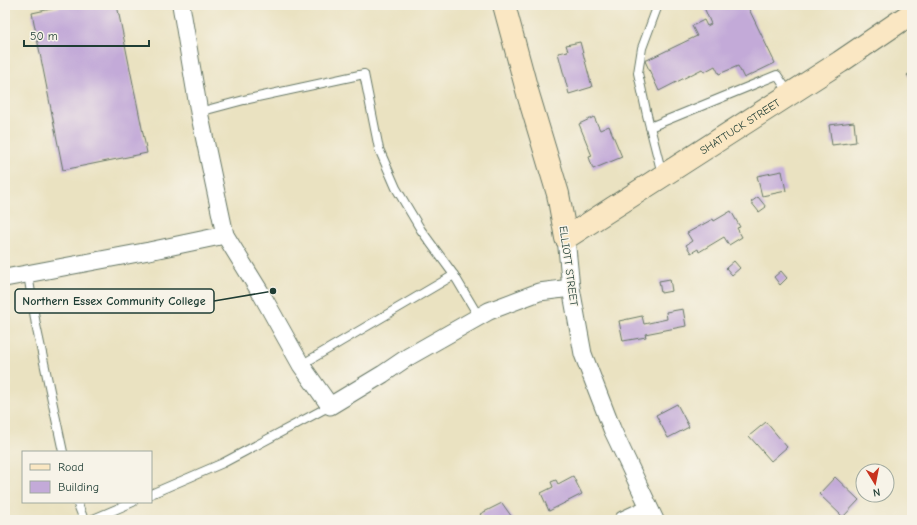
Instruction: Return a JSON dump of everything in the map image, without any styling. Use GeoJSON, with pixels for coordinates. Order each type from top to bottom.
{"type":"FeatureCollection","features":[{"type":"Feature","properties":{"kind":"street"},"geometry":{"type":"LineString","coordinates":[[180,5],[199,112],[225,235],[262,295],[301,365],[330,406],[408,357],[489,311],[539,292],[571,288]]}},
{"type":"Feature","properties":{"kind":"street","name":"ELLIOTT STREET"},"geometry":{"type":"LineString","coordinates":[[504,5],[528,94],[558,194],[566,238],[571,288],[584,354],[612,429],[652,514]]}},
{"type":"Feature","properties":{"kind":"street","name":"SHATTUCK STREET"},"geometry":{"type":"LineString","coordinates":[[566,238],[790,94],[912,13]]}},
{"type":"Feature","properties":{"kind":"street"},"geometry":{"type":"LineString","coordinates":[[5,278],[225,235]]}},
{"type":"Feature","properties":{"kind":"street"},"geometry":{"type":"LineString","coordinates":[[623,520],[652,514]]}},
{"type":"Feature","properties":{"kind":"lane"},"geometry":{"type":"LineString","coordinates":[[658,5],[642,48],[638,73],[662,175]]}},
{"type":"Feature","properties":{"kind":"lane"},"geometry":{"type":"LineString","coordinates":[[199,112],[244,100],[364,74],[379,149],[394,182],[421,230],[454,275],[479,317]]}},
{"type":"Feature","properties":{"kind":"lane"},"geometry":{"type":"LineString","coordinates":[[650,127],[777,75],[790,94]]}},
{"type":"Feature","properties":{"kind":"lane"},"geometry":{"type":"LineString","coordinates":[[28,274],[36,325],[63,451]]}},
{"type":"Feature","properties":{"kind":"lane"},"geometry":{"type":"LineString","coordinates":[[301,365],[454,275]]}},
{"type":"Feature","properties":{"kind":"lane"},"geometry":{"type":"LineString","coordinates":[[152,494],[223,463],[330,406]]}},
{"type":"Feature","properties":{"kind":"lane"},"geometry":{"type":"LineString","coordinates":[[77,503],[84,520]]}},
{"type":"Feature","properties":{"kind":"lane"},"geometry":{"type":"LineString","coordinates":[[91,520],[131,503]]}},
{"type":"Feature","properties":{"kind":"building"},"geometry":{"type":"Polygon","coordinates":[[[70,5],[117,5],[147,153],[63,170],[32,13],[70,5]]]}},
{"type":"Feature","properties":{"kind":"building"},"geometry":{"type":"Polygon","coordinates":[[[703,5],[747,5],[775,63],[744,78],[738,66],[719,74],[715,66],[704,72],[702,69],[659,91],[645,61],[697,36],[692,26],[704,20],[707,26],[711,24],[703,5]]]}},
{"type":"Feature","properties":{"kind":"building"},"geometry":{"type":"Polygon","coordinates":[[[580,42],[592,87],[569,94],[558,53],[568,51],[566,45],[580,42]]]}},
{"type":"Feature","properties":{"kind":"building"},"geometry":{"type":"Polygon","coordinates":[[[912,71],[912,81],[907,75],[912,71]]]}},
{"type":"Feature","properties":{"kind":"building"},"geometry":{"type":"Polygon","coordinates":[[[594,117],[600,130],[609,126],[622,157],[593,169],[589,157],[592,156],[579,124],[594,117]]]}},
{"type":"Feature","properties":{"kind":"building"},"geometry":{"type":"Polygon","coordinates":[[[854,122],[856,142],[832,145],[829,125],[854,122]]]}},
{"type":"Feature","properties":{"kind":"building"},"geometry":{"type":"Polygon","coordinates":[[[782,171],[786,191],[762,196],[757,176],[782,171]]]}},
{"type":"Feature","properties":{"kind":"building"},"geometry":{"type":"Polygon","coordinates":[[[758,197],[766,207],[759,212],[751,202],[758,197]]]}},
{"type":"Feature","properties":{"kind":"building"},"geometry":{"type":"Polygon","coordinates":[[[731,211],[740,227],[737,228],[742,237],[729,245],[724,237],[699,252],[698,249],[691,253],[686,245],[692,241],[687,233],[713,219],[714,221],[731,211]]]}},
{"type":"Feature","properties":{"kind":"building"},"geometry":{"type":"Polygon","coordinates":[[[734,261],[740,268],[732,275],[726,268],[734,261]]]}},
{"type":"Feature","properties":{"kind":"building"},"geometry":{"type":"Polygon","coordinates":[[[781,271],[787,278],[780,285],[774,277],[781,271]]]}},
{"type":"Feature","properties":{"kind":"building"},"geometry":{"type":"Polygon","coordinates":[[[670,279],[672,291],[661,293],[659,281],[670,279]]]}},
{"type":"Feature","properties":{"kind":"building"},"geometry":{"type":"Polygon","coordinates":[[[683,309],[686,326],[645,334],[646,337],[623,341],[619,321],[642,316],[644,324],[667,319],[666,312],[683,309]]]}},
{"type":"Feature","properties":{"kind":"building"},"geometry":{"type":"Polygon","coordinates":[[[677,404],[689,427],[668,438],[656,415],[677,404]]]}},
{"type":"Feature","properties":{"kind":"building"},"geometry":{"type":"Polygon","coordinates":[[[766,422],[787,447],[771,461],[749,436],[766,422]]]}},
{"type":"Feature","properties":{"kind":"building"},"geometry":{"type":"Polygon","coordinates":[[[573,476],[582,494],[549,511],[541,493],[553,487],[551,482],[556,480],[558,484],[573,476]]]}},
{"type":"Feature","properties":{"kind":"building"},"geometry":{"type":"Polygon","coordinates":[[[835,477],[855,496],[856,503],[843,517],[819,494],[835,477]]]}},
{"type":"Feature","properties":{"kind":"building"},"geometry":{"type":"Polygon","coordinates":[[[502,503],[514,520],[484,520],[480,514],[502,503]]]}},
{"type":"Feature","properties":{"kind":"place","name":"Northern Essex Community College"},"geometry":{"type":"Point","coordinates":[273,291]}}]}
